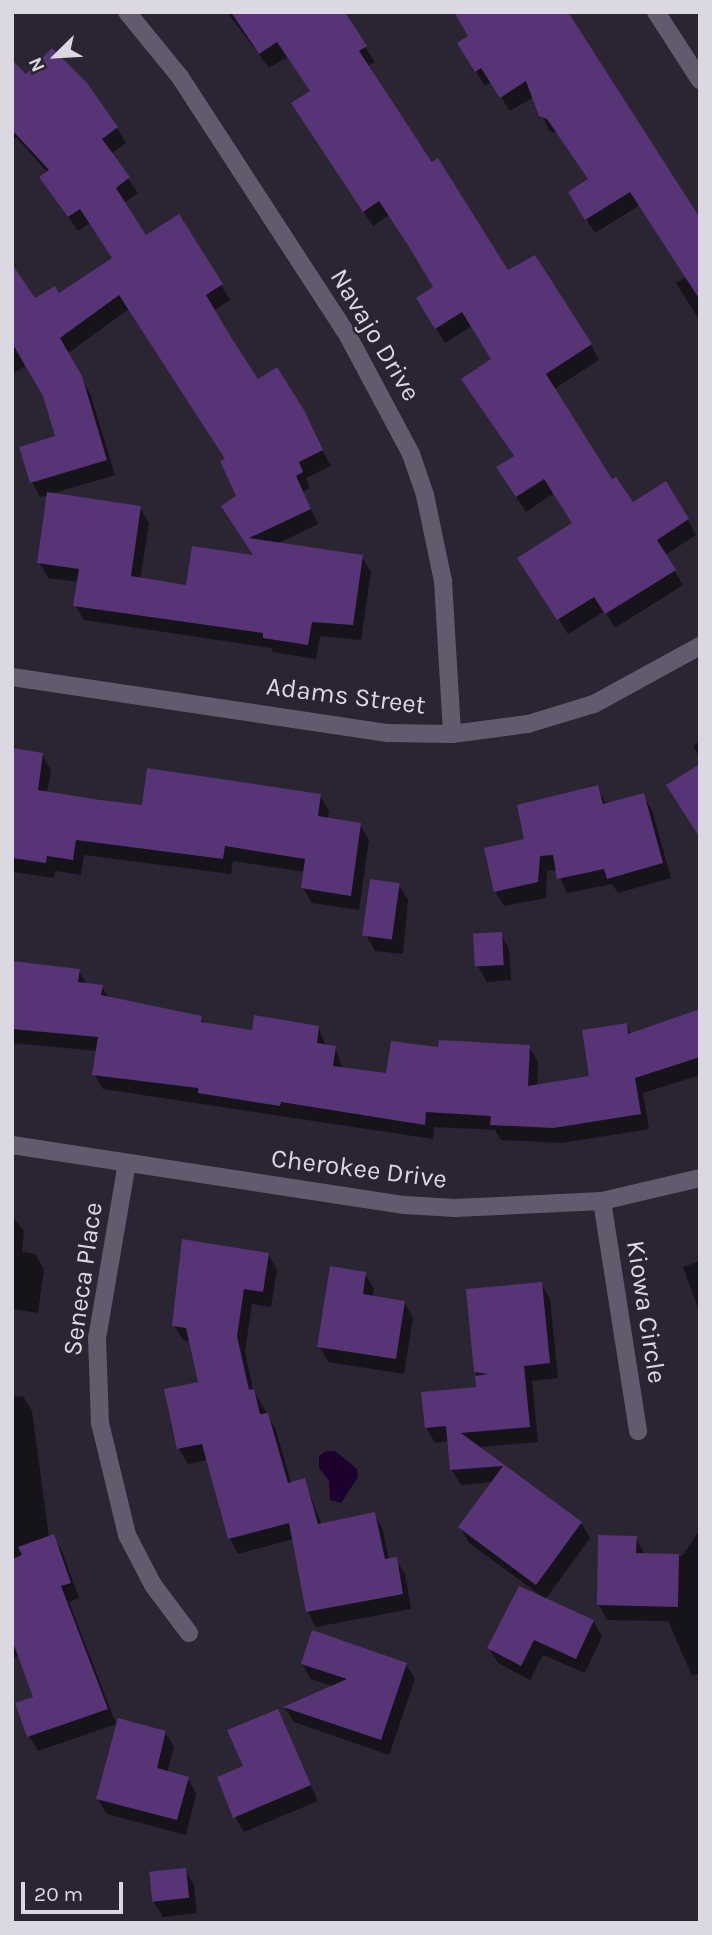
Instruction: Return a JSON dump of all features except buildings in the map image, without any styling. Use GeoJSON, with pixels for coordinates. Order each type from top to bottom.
{"type":"FeatureCollection","features":[{"type":"Feature","properties":{"kind":"street","name":"Navajo Drive"},"geometry":{"type":"LineString","coordinates":[[127,12],[180,77],[347,334],[411,454],[425,495],[443,581],[452,734]]}},
{"type":"Feature","properties":{"kind":"street"},"geometry":{"type":"LineString","coordinates":[[656,12],[700,80]]}},
{"type":"Feature","properties":{"kind":"street","name":"Adams Street"},"geometry":{"type":"LineString","coordinates":[[12,677],[388,733],[452,734],[528,724],[593,704],[700,646]]}},
{"type":"Feature","properties":{"kind":"street","name":"Cherokee Drive"},"geometry":{"type":"LineString","coordinates":[[12,1145],[404,1205],[504,1208],[602,1200],[700,1178]]}},
{"type":"Feature","properties":{"kind":"street","name":"Seneca Place"},"geometry":{"type":"LineString","coordinates":[[127,1163],[97,1338],[100,1423],[127,1535],[153,1585],[189,1633]]}},
{"type":"Feature","properties":{"kind":"street","name":"Kiowa Circle"},"geometry":{"type":"LineString","coordinates":[[602,1200],[638,1431]]}},
{"type":"Feature","properties":{"kind":"shaded area"},"geometry":{"type":"Polygon","coordinates":[[[326,1451],[335,1451],[357,1469],[358,1477],[341,1503],[330,1500],[329,1481],[319,1468],[319,1456],[326,1451]]]}}]}
